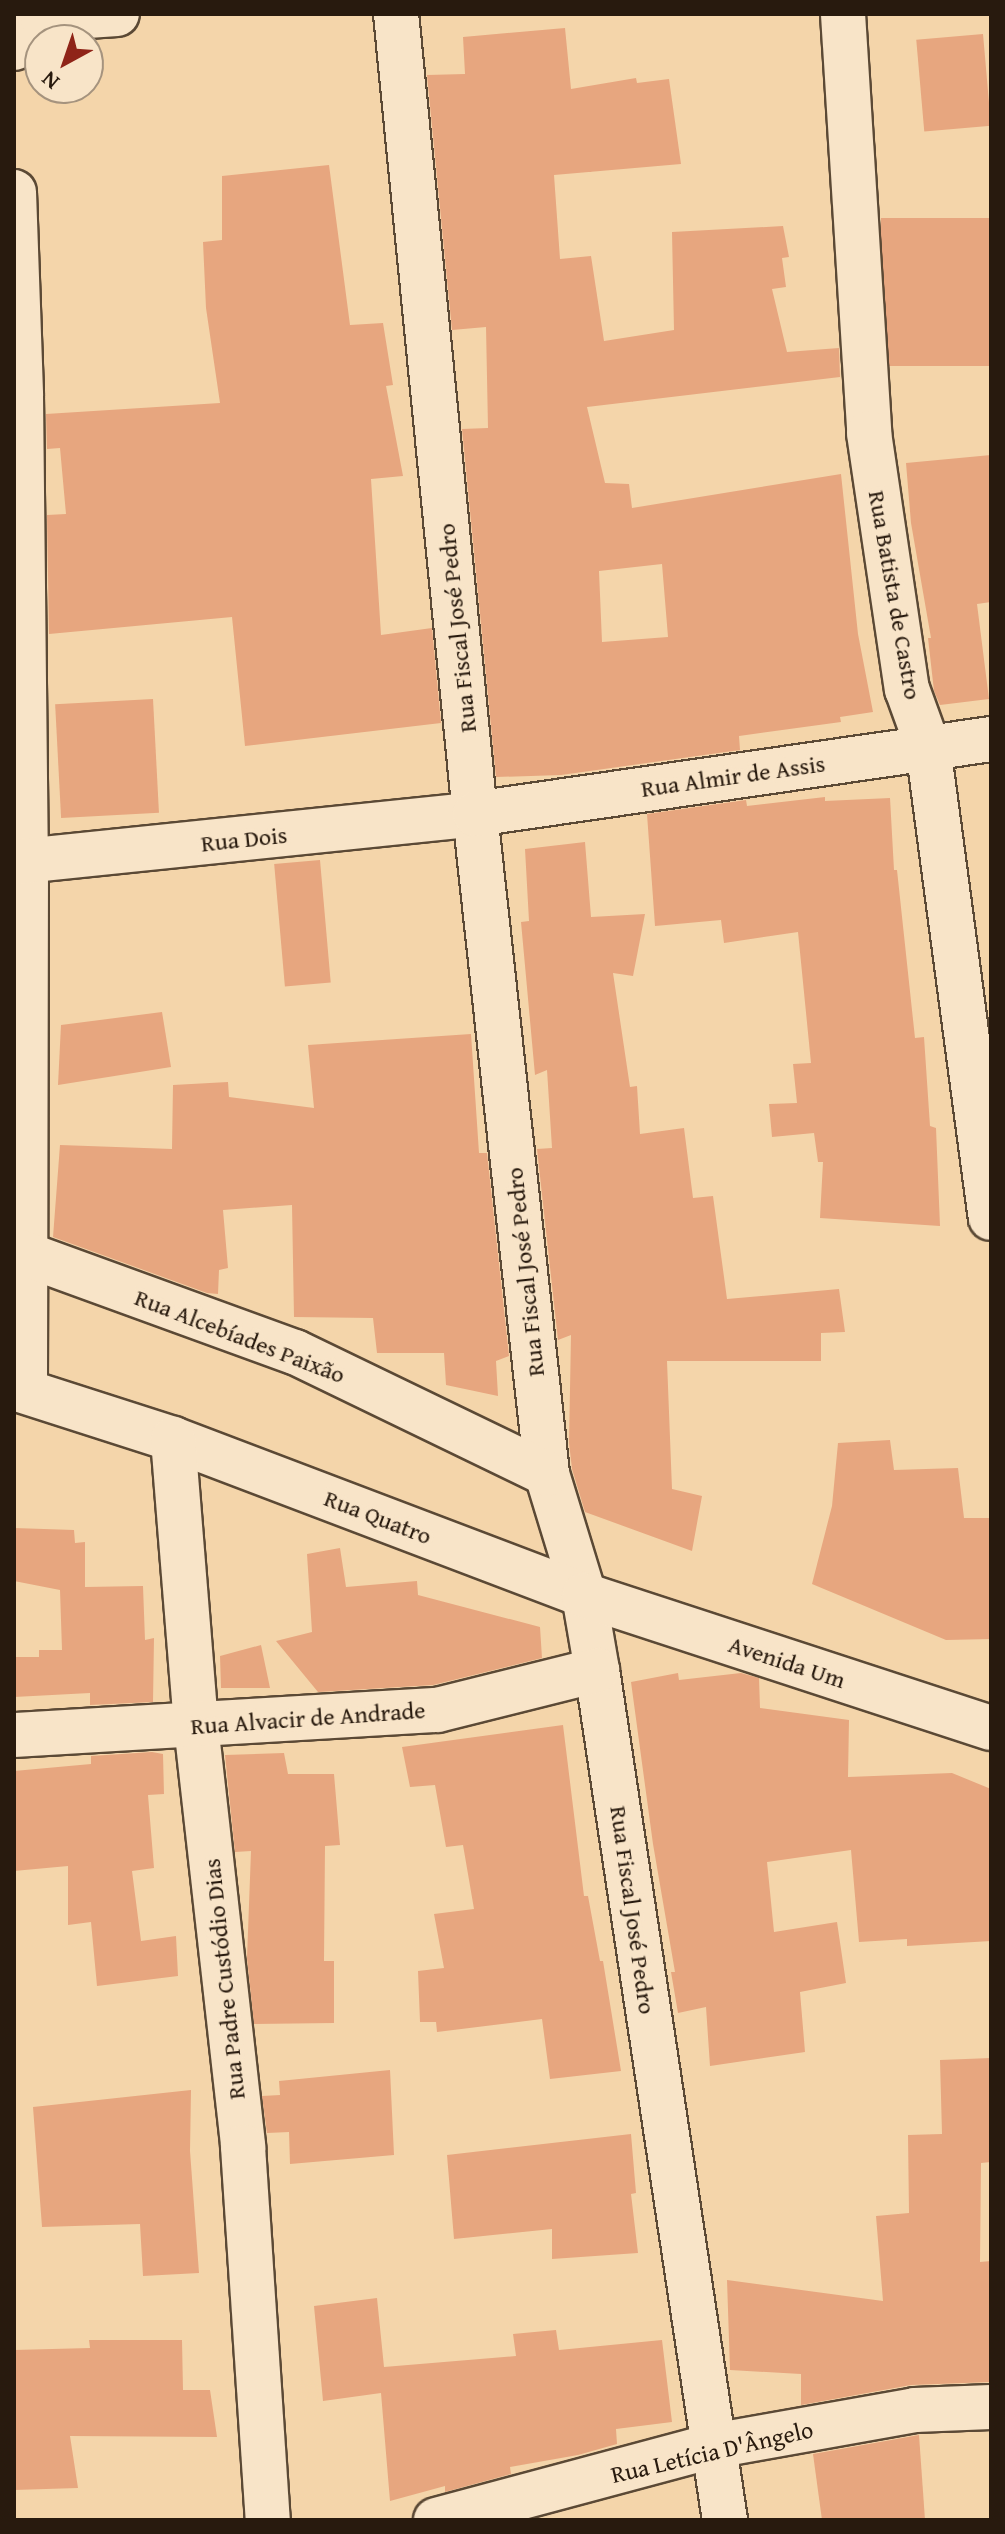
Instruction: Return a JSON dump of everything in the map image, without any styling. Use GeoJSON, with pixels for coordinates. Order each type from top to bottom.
{"type":"FeatureCollection","features":[{"type":"Feature","properties":{"kind":"street"},"geometry":{"type":"LineString","coordinates":[[14,48],[25,31],[43,19],[117,14]]}},
{"type":"Feature","properties":{"kind":"street","name":"Rua Fiscal José Pedro"},"geometry":{"type":"LineString","coordinates":[[396,14],[475,814],[547,1474],[584,1595],[597,1670],[725,2520]]}},
{"type":"Feature","properties":{"kind":"street","name":"Rua Batista de Castro"},"geometry":{"type":"LineString","coordinates":[[843,14],[869,433],[907,689],[928,747],[991,1218]]}},
{"type":"Feature","properties":{"kind":"street"},"geometry":{"type":"LineString","coordinates":[[14,192],[21,396],[20,1389]]}},
{"type":"Feature","properties":{"kind":"street","name":"Rua Almir de Assis"},"geometry":{"type":"LineString","coordinates":[[475,814],[991,739]]}},
{"type":"Feature","properties":{"kind":"street","name":"Rua Dois"},"geometry":{"type":"LineString","coordinates":[[20,862],[475,814]]}},
{"type":"Feature","properties":{"kind":"street","name":"Rua Alcebíades Paixão"},"geometry":{"type":"LineString","coordinates":[[20,1253],[295,1352],[547,1474]]}},
{"type":"Feature","properties":{"kind":"street","name":"Rua Quatro"},"geometry":{"type":"LineString","coordinates":[[20,1389],[173,1439],[584,1595]]}},
{"type":"Feature","properties":{"kind":"street","name":"Rua Padre Custódio Dias"},"geometry":{"type":"LineString","coordinates":[[173,1439],[196,1725],[243,2147],[268,2520]]}},
{"type":"Feature","properties":{"kind":"street","name":"Avenida Um"},"geometry":{"type":"LineString","coordinates":[[584,1595],[991,1728]]}},
{"type":"Feature","properties":{"kind":"street","name":"Rua Alvacir de Andrade"},"geometry":{"type":"LineString","coordinates":[[14,1735],[437,1710],[597,1670]]}},
{"type":"Feature","properties":{"kind":"street","name":"Rua Letícia D'Ângelo"},"geometry":{"type":"LineString","coordinates":[[436,2520],[713,2446],[915,2410],[991,2407]]}},
{"type":"Feature","properties":{"kind":"building"},"geometry":{"type":"Polygon","coordinates":[[[565,28],[571,89],[636,78],[637,83],[669,79],[681,164],[554,175],[560,259],[591,256],[604,341],[674,330],[672,232],[783,226],[789,257],[782,258],[786,287],[772,289],[787,352],[839,348],[840,377],[587,407],[605,483],[629,484],[632,508],[841,474],[858,634],[873,712],[840,717],[841,722],[739,736],[740,750],[561,775],[496,777],[462,429],[488,428],[486,327],[452,330],[427,75],[465,74],[463,37],[565,28]],[[662,564],[599,571],[602,642],[668,637],[662,564]]]}},
{"type":"Feature","properties":{"kind":"building"},"geometry":{"type":"Polygon","coordinates":[[[983,34],[991,126],[924,131],[916,40],[983,34]]]}},
{"type":"Feature","properties":{"kind":"building"},"geometry":{"type":"Polygon","coordinates":[[[329,165],[350,325],[383,323],[393,385],[386,386],[403,476],[371,479],[381,635],[432,628],[441,723],[245,746],[232,617],[49,634],[47,515],[66,514],[60,448],[47,449],[46,414],[220,403],[206,308],[203,242],[222,240],[222,176],[329,165]]]}},
{"type":"Feature","properties":{"kind":"building"},"geometry":{"type":"Polygon","coordinates":[[[881,218],[991,218],[991,366],[881,366],[881,218]]]}},
{"type":"Feature","properties":{"kind":"building"},"geometry":{"type":"Polygon","coordinates":[[[991,455],[991,602],[977,604],[989,699],[940,705],[934,691],[928,638],[931,638],[911,523],[906,463],[991,455]]]}},
{"type":"Feature","properties":{"kind":"building"},"geometry":{"type":"Polygon","coordinates":[[[153,699],[159,813],[61,818],[55,704],[153,699]]]}},
{"type":"Feature","properties":{"kind":"building"},"geometry":{"type":"Polygon","coordinates":[[[825,797],[825,801],[890,798],[894,870],[897,870],[915,1038],[924,1037],[930,1126],[936,1128],[940,1226],[820,1218],[823,1162],[818,1162],[814,1133],[772,1137],[769,1104],[797,1103],[793,1064],[811,1063],[798,932],[724,943],[721,920],[655,926],[647,814],[746,800],[747,806],[825,797]]]}},
{"type":"Feature","properties":{"kind":"building"},"geometry":{"type":"Polygon","coordinates":[[[585,842],[591,917],[645,914],[633,976],[613,973],[630,1087],[637,1086],[640,1134],[684,1128],[693,1198],[713,1196],[727,1299],[839,1289],[845,1332],[821,1333],[821,1361],[667,1361],[672,1489],[702,1496],[692,1551],[585,1512],[572,1469],[569,1443],[571,1335],[558,1340],[537,1149],[552,1148],[547,1070],[535,1075],[521,922],[529,921],[525,849],[585,842]]]}},
{"type":"Feature","properties":{"kind":"building"},"geometry":{"type":"Polygon","coordinates":[[[320,860],[331,983],[285,987],[274,864],[320,860]]]}},
{"type":"Feature","properties":{"kind":"building"},"geometry":{"type":"Polygon","coordinates":[[[162,1012],[171,1067],[58,1085],[61,1025],[162,1012]]]}},
{"type":"Feature","properties":{"kind":"building"},"geometry":{"type":"Polygon","coordinates":[[[471,1034],[479,1153],[487,1153],[509,1356],[496,1361],[498,1396],[446,1385],[444,1353],[377,1353],[373,1318],[294,1317],[292,1205],[223,1210],[228,1268],[219,1270],[218,1294],[207,1293],[53,1237],[60,1145],[172,1149],[173,1085],[228,1082],[229,1097],[314,1108],[308,1045],[471,1034]]]}},
{"type":"Feature","properties":{"kind":"building"},"geometry":{"type":"Polygon","coordinates":[[[890,1440],[894,1470],[958,1468],[964,1518],[991,1518],[991,1639],[946,1640],[812,1584],[832,1506],[838,1443],[890,1440]]]}},
{"type":"Feature","properties":{"kind":"building"},"geometry":{"type":"Polygon","coordinates":[[[14,1528],[74,1530],[75,1543],[85,1542],[85,1587],[143,1586],[145,1640],[154,1638],[153,1702],[90,1705],[90,1693],[14,1697],[14,1657],[39,1657],[39,1650],[62,1650],[60,1590],[14,1581],[14,1528]]]}},
{"type":"Feature","properties":{"kind":"building"},"geometry":{"type":"Polygon","coordinates":[[[340,1548],[346,1587],[417,1581],[418,1595],[540,1627],[542,1658],[433,1685],[318,1692],[276,1641],[312,1632],[307,1554],[340,1548]]]}},
{"type":"Feature","properties":{"kind":"building"},"geometry":{"type":"Polygon","coordinates":[[[261,1645],[270,1688],[221,1688],[220,1656],[261,1645]]]}},
{"type":"Feature","properties":{"kind":"building"},"geometry":{"type":"Polygon","coordinates":[[[678,1673],[679,1680],[741,1673],[759,1678],[760,1708],[849,1720],[848,1777],[952,1773],[991,1789],[991,1941],[907,1946],[907,1939],[859,1942],[851,1850],[767,1862],[774,1932],[837,1922],[846,1983],[800,1992],[805,2052],[710,2066],[706,2007],[678,2013],[671,1972],[675,1972],[653,1844],[631,1682],[678,1673]]]}},
{"type":"Feature","properties":{"kind":"building"},"geometry":{"type":"Polygon","coordinates":[[[563,1725],[584,1896],[588,1896],[600,1961],[603,1961],[621,2071],[550,2079],[542,2019],[437,2032],[436,2022],[420,2022],[418,1971],[444,1968],[434,1914],[474,1909],[463,1845],[446,1847],[435,1785],[410,1787],[402,1747],[563,1725]]]}},
{"type":"Feature","properties":{"kind":"building"},"geometry":{"type":"Polygon","coordinates":[[[284,1753],[288,1774],[334,1774],[340,1845],[325,1846],[324,1961],[334,1961],[334,2023],[254,2024],[247,1958],[251,1851],[235,1852],[225,1755],[284,1753]]]}},
{"type":"Feature","properties":{"kind":"building"},"geometry":{"type":"Polygon","coordinates":[[[163,1754],[164,1794],[148,1795],[154,1868],[132,1871],[141,1941],[176,1936],[178,1976],[97,1986],[91,1922],[68,1925],[68,1866],[14,1871],[14,1771],[91,1764],[91,1756],[163,1754]]]}},
{"type":"Feature","properties":{"kind":"building"},"geometry":{"type":"Polygon","coordinates":[[[991,2058],[991,2162],[981,2163],[980,2262],[991,2261],[991,2382],[911,2385],[801,2405],[801,2374],[730,2370],[727,2280],[883,2301],[876,2216],[909,2213],[908,2135],[942,2134],[940,2060],[991,2058]]]}},
{"type":"Feature","properties":{"kind":"building"},"geometry":{"type":"Polygon","coordinates":[[[390,2070],[394,2155],[290,2164],[289,2132],[267,2133],[262,2096],[280,2095],[279,2081],[390,2070]]]}},
{"type":"Feature","properties":{"kind":"building"},"geometry":{"type":"Polygon","coordinates":[[[191,2090],[190,2151],[199,2273],[143,2276],[140,2224],[42,2227],[33,2107],[191,2090]]]}},
{"type":"Feature","properties":{"kind":"building"},"geometry":{"type":"Polygon","coordinates":[[[631,2134],[636,2193],[631,2194],[638,2253],[552,2259],[552,2229],[454,2239],[447,2155],[631,2134]]]}},
{"type":"Feature","properties":{"kind":"building"},"geometry":{"type":"Polygon","coordinates":[[[377,2298],[384,2367],[516,2356],[513,2334],[556,2330],[559,2350],[662,2340],[672,2422],[616,2429],[617,2444],[578,2455],[510,2467],[511,2474],[445,2492],[445,2486],[390,2501],[381,2393],[323,2401],[314,2306],[377,2298]]]}},
{"type":"Feature","properties":{"kind":"building"},"geometry":{"type":"Polygon","coordinates":[[[89,2340],[182,2340],[183,2390],[210,2390],[217,2437],[70,2436],[78,2488],[14,2490],[14,2350],[90,2348],[89,2340]]]}},
{"type":"Feature","properties":{"kind":"building"},"geometry":{"type":"Polygon","coordinates":[[[919,2435],[925,2520],[822,2520],[813,2454],[919,2435]]]}}]}
